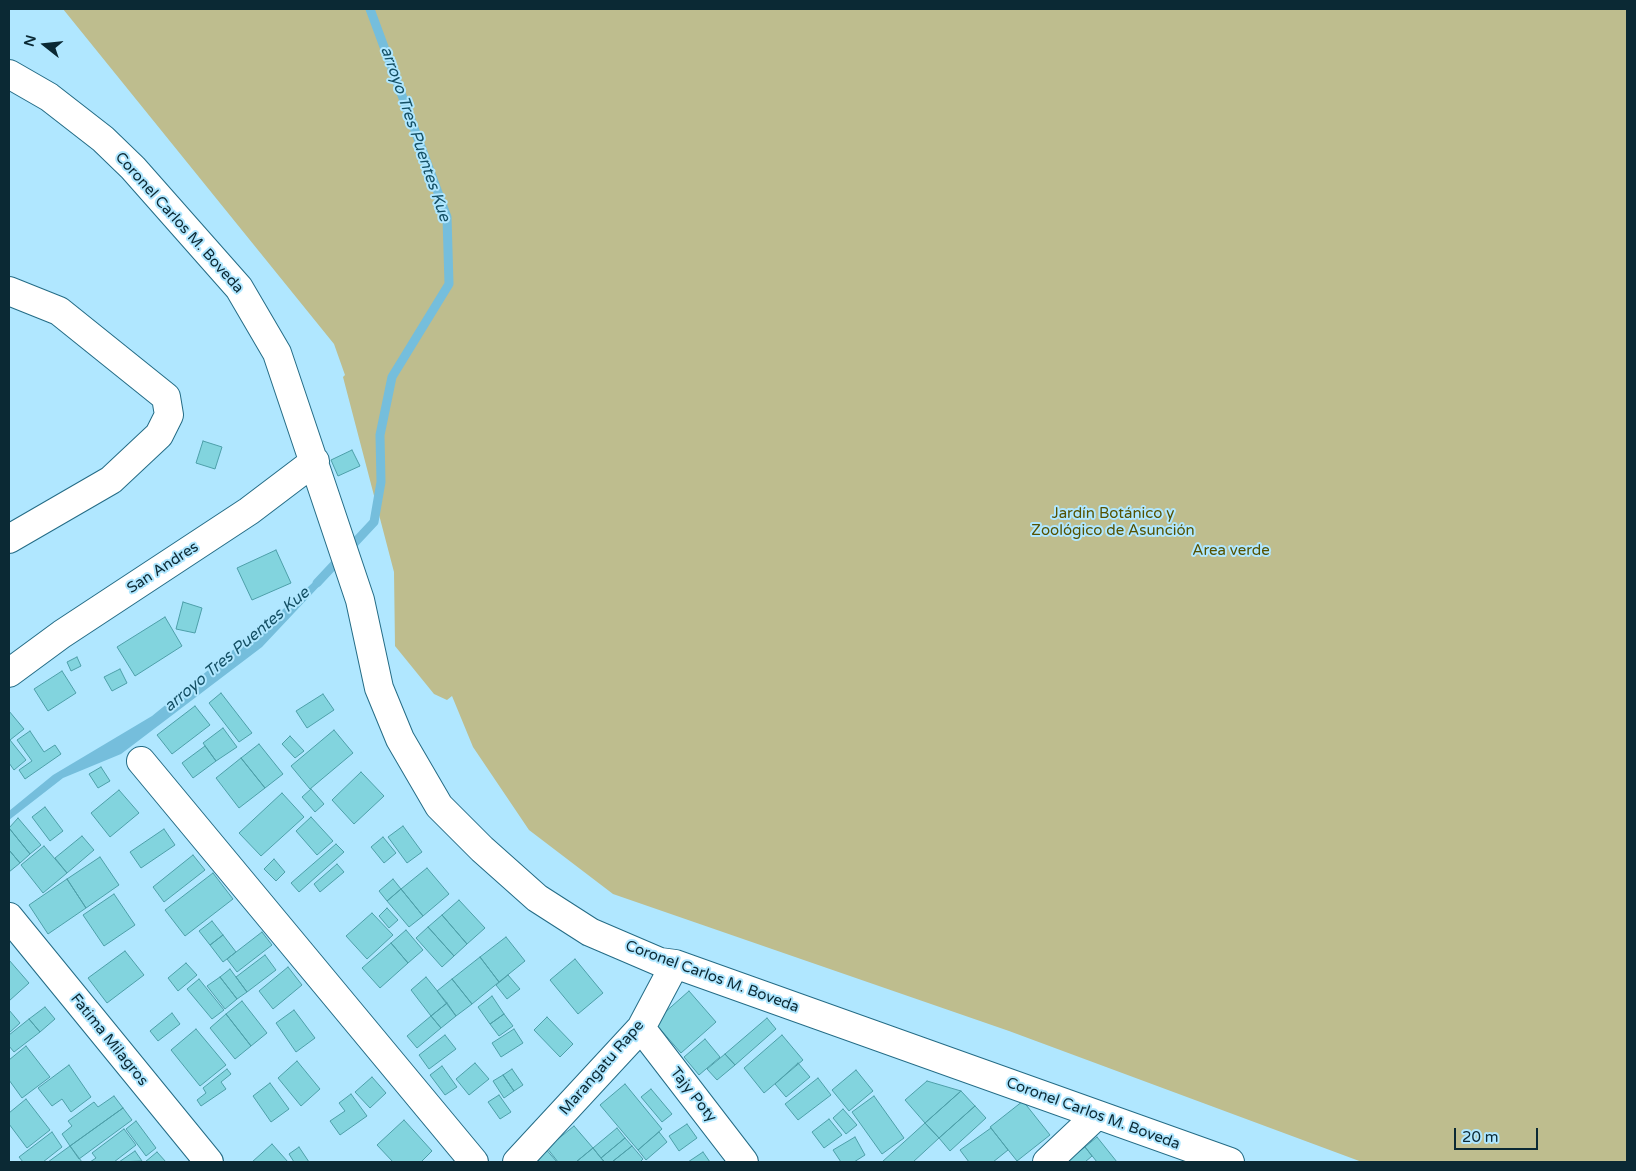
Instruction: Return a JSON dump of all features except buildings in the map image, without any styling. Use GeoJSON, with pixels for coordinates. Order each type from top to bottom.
{"type":"FeatureCollection","features":[{"type":"Feature","properties":{"kind":"street","name":"Coronel Carlos M. Boveda"},"geometry":{"type":"LineString","coordinates":[[9,74],[49,98],[103,140],[133,168],[239,288],[277,353],[315,461],[360,600],[379,688],[400,738],[439,806],[482,849],[537,898],[590,932],[660,962],[675,964],[1230,1162]]}},
{"type":"Feature","properties":{"kind":"street"},"geometry":{"type":"LineString","coordinates":[[9,291],[59,311],[166,397],[169,415],[159,435],[111,480],[9,539]]}},
{"type":"Feature","properties":{"kind":"street","name":"San Andres"},"geometry":{"type":"LineString","coordinates":[[9,673],[62,634],[249,512],[315,461]]}},
{"type":"Feature","properties":{"kind":"street"},"geometry":{"type":"LineString","coordinates":[[141,761],[474,1162]]}},
{"type":"Feature","properties":{"kind":"street","name":"Fatima Milagros"},"geometry":{"type":"LineString","coordinates":[[9,918],[209,1162]]}},
{"type":"Feature","properties":{"kind":"street","name":"Marangatu Rape"},"geometry":{"type":"LineString","coordinates":[[517,1162],[641,1028],[675,964]]}},
{"type":"Feature","properties":{"kind":"street","name":"Tajy Poty"},"geometry":{"type":"LineString","coordinates":[[641,1028],[744,1162]]}},
{"type":"Feature","properties":{"kind":"street"},"geometry":{"type":"LineString","coordinates":[[1047,1162],[1098,1115]]}},
{"type":"Feature","properties":{"kind":"green space","name":"Jardín Botánico y Zoológico de Asunción"},"geometry":{"type":"Polygon","coordinates":[[[63,9],[1627,9],[1627,1162],[1362,1162],[1009,1031],[613,894],[529,830],[473,747],[452,696],[447,700],[434,694],[395,646],[394,572],[343,377],[345,375],[334,344],[63,9]]]}},
{"type":"Feature","properties":{"kind":"water"},"geometry":{"type":"Polygon","coordinates":[[[323,573],[326,579],[262,647],[121,754],[63,778],[9,820],[9,811],[53,775],[152,716],[293,601],[323,573]]]}},
{"type":"Feature","properties":{"kind":"waterway","name":"arroyo Tres Puentes Kue"},"geometry":{"type":"LineString","coordinates":[[317,583],[374,522],[381,482],[380,435],[392,377],[449,284],[447,217],[370,9]]}},
{"type":"Feature","properties":{"kind":"park label","name":"Area verde"},"geometry":{"type":"Point","coordinates":[1231,551]}}]}
